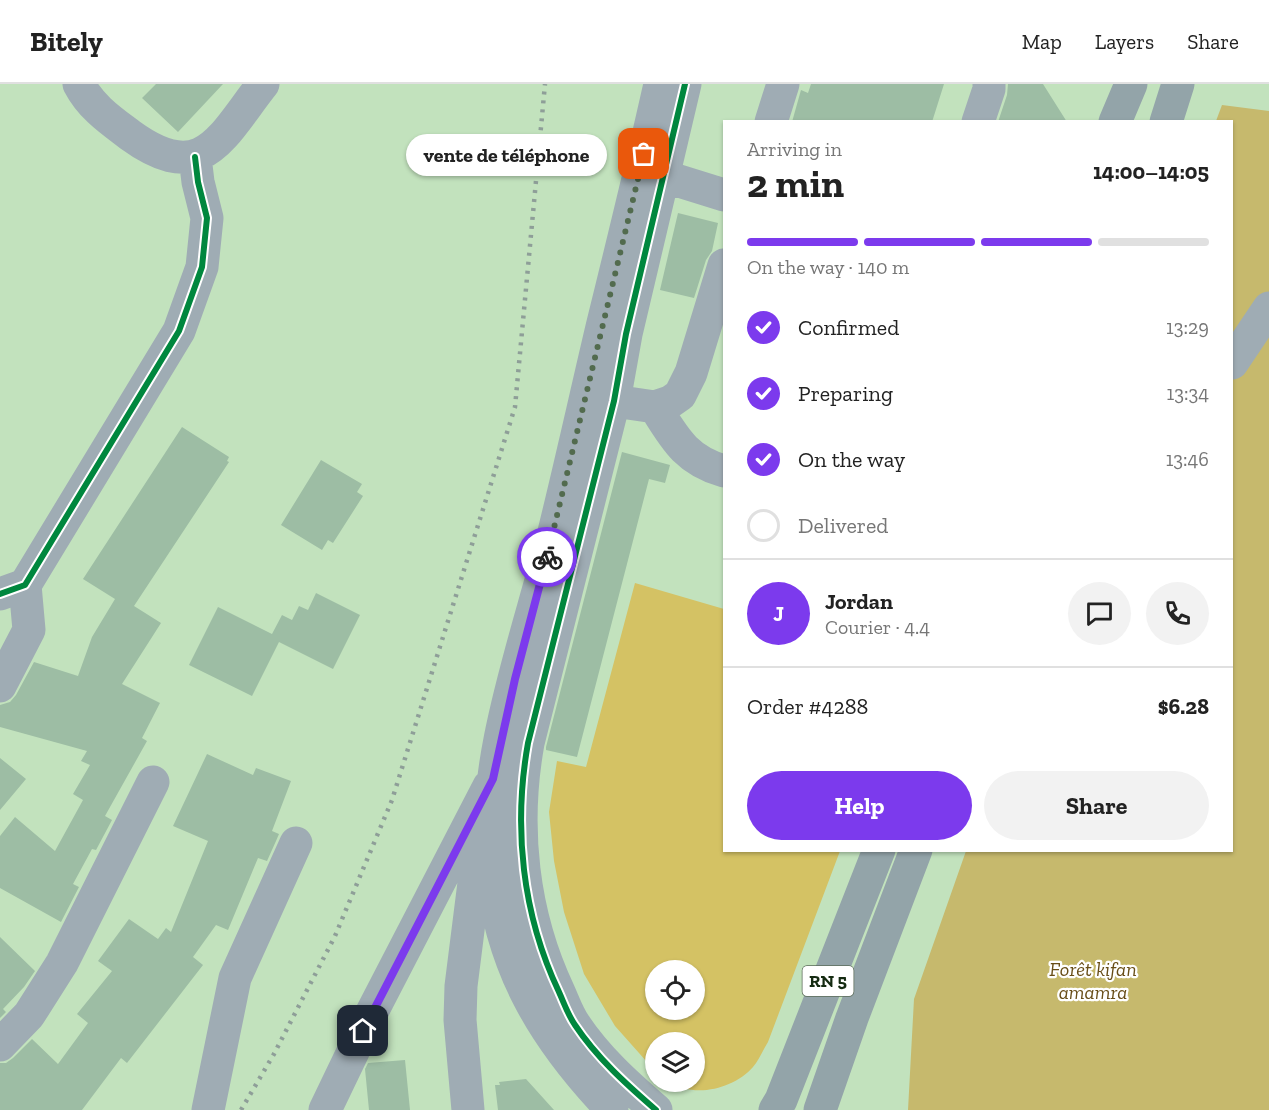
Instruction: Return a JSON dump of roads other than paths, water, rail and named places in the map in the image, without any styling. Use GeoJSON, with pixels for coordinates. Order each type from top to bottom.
{"type":"FeatureCollection","features":[{"type":"Feature","properties":{"kind":"main road"},"geometry":{"type":"LineString","coordinates":[[1116,120],[1131,84]]}},
{"type":"Feature","properties":{"kind":"main road"},"geometry":{"type":"LineString","coordinates":[[1167,120],[1178,84]]}},
{"type":"Feature","properties":{"kind":"main road","name":"RN 5"},"geometry":{"type":"LineString","coordinates":[[775,1110],[782,1100],[878,852]]}},
{"type":"Feature","properties":{"kind":"main road","name":"RN 5"},"geometry":{"type":"LineString","coordinates":[[820,1110],[852,1018],[915,852]]}},
{"type":"Feature","properties":{"kind":"street"},"geometry":{"type":"LineString","coordinates":[[79,84],[87,99],[106,118],[159,154],[174,158],[195,157],[213,146],[262,84]]}},
{"type":"Feature","properties":{"kind":"street"},"geometry":{"type":"LineString","coordinates":[[468,1110],[460,1020],[460,986],[481,828],[660,84]]}},
{"type":"Feature","properties":{"kind":"street"},"geometry":{"type":"LineString","coordinates":[[656,1110],[606,1064],[573,1023],[542,953],[523,871],[520,834],[522,777],[528,743],[614,400],[626,334],[685,84]]}},
{"type":"Feature","properties":{"kind":"street"},"geometry":{"type":"LineString","coordinates":[[772,120],[783,84]]}},
{"type":"Feature","properties":{"kind":"street"},"geometry":{"type":"LineString","coordinates":[[979,120],[989,84]]}},
{"type":"Feature","properties":{"kind":"street"},"geometry":{"type":"LineString","coordinates":[[0,686],[29,630],[13,590],[179,331],[202,267],[207,218],[198,182],[195,157]]}},
{"type":"Feature","properties":{"kind":"street"},"geometry":{"type":"LineString","coordinates":[[663,176],[723,195]]}},
{"type":"Feature","properties":{"kind":"street"},"geometry":{"type":"LineString","coordinates":[[614,400],[655,407],[670,402],[680,395],[686,385],[723,269]]}},
{"type":"Feature","properties":{"kind":"street"},"geometry":{"type":"LineString","coordinates":[[1233,362],[1269,308]]}},
{"type":"Feature","properties":{"kind":"street"},"geometry":{"type":"LineString","coordinates":[[655,407],[679,445],[704,464],[723,471]]}},
{"type":"Feature","properties":{"kind":"street"},"geometry":{"type":"LineString","coordinates":[[493,779],[490,842],[495,894],[504,940],[519,980],[538,1017],[562,1053],[612,1110]]}},
{"type":"Feature","properties":{"kind":"street"},"geometry":{"type":"LineString","coordinates":[[325,1110],[372,1012],[493,779]]}},
{"type":"Feature","properties":{"kind":"street"},"geometry":{"type":"LineString","coordinates":[[0,1045],[29,1015],[62,963],[153,782]]}},
{"type":"Feature","properties":{"kind":"street"},"geometry":{"type":"LineString","coordinates":[[208,1110],[236,978],[296,843]]}},
{"type":"Feature","properties":{"kind":"street"},"geometry":{"type":"LineString","coordinates":[[464,953],[479,915],[495,894]]}},
{"type":"Feature","properties":{"kind":"railway"},"geometry":{"type":"LineString","coordinates":[[241,1110],[274,1054],[335,936],[392,800],[515,407],[545,84]]}},
{"type":"Feature","properties":{"kind":"place","name":"vente de téléphone"},"geometry":{"type":"Point","coordinates":[644,154]}},
{"type":"Feature","properties":{"kind":"park label","name":"Forêt kifan amamra"},"geometry":{"type":"Point","coordinates":[1093,980]}}]}
